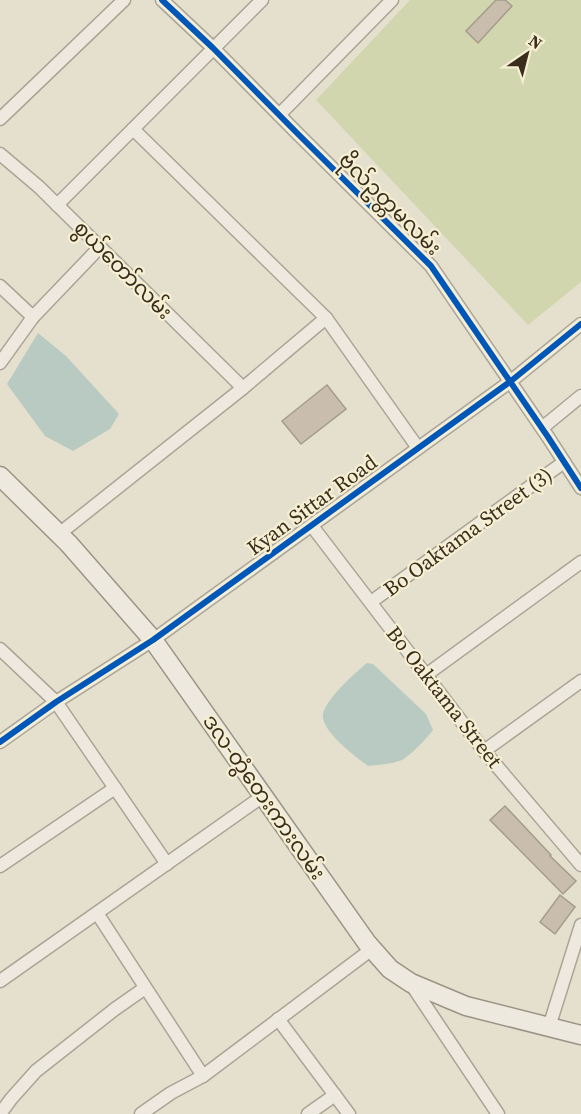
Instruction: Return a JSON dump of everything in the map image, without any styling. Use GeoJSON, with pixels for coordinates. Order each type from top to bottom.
{"type":"FeatureCollection","features":[{"type":"Feature","properties":{"kind":"main road","name":"ဒလ-တွံတေးကားလမ်း"},"geometry":{"type":"LineString","coordinates":[[0,476],[59,534],[153,640],[372,949],[390,969],[411,983],[466,1006],[581,1035]]}},
{"type":"Feature","properties":{"kind":"street"},"geometry":{"type":"LineString","coordinates":[[0,119],[124,0]]}},
{"type":"Feature","properties":{"kind":"street","name":"ဗိုလ်ဥတ္တမလမ်း"},"geometry":{"type":"LineString","coordinates":[[162,0],[213,48],[430,266],[511,381],[581,488]]}},
{"type":"Feature","properties":{"kind":"street"},"geometry":{"type":"LineString","coordinates":[[57,205],[262,0]]}},
{"type":"Feature","properties":{"kind":"street"},"geometry":{"type":"LineString","coordinates":[[279,115],[392,0]]}},
{"type":"Feature","properties":{"kind":"street"},"geometry":{"type":"LineString","coordinates":[[133,129],[326,318],[418,448]]}},
{"type":"Feature","properties":{"kind":"street","name":"စွယ်တော်လမ်း"},"geometry":{"type":"LineString","coordinates":[[0,154],[39,187],[243,388]]}},
{"type":"Feature","properties":{"kind":"street"},"geometry":{"type":"LineString","coordinates":[[0,363],[33,317],[100,247]]}},
{"type":"Feature","properties":{"kind":"street"},"geometry":{"type":"LineString","coordinates":[[0,286],[33,317]]}},
{"type":"Feature","properties":{"kind":"street"},"geometry":{"type":"LineString","coordinates":[[59,534],[243,388],[326,318]]}},
{"type":"Feature","properties":{"kind":"street","name":"Kyan Sittar Road"},"geometry":{"type":"LineString","coordinates":[[0,742],[56,702],[153,640],[312,526],[511,381],[581,324]]}},
{"type":"Feature","properties":{"kind":"street"},"geometry":{"type":"LineString","coordinates":[[542,428],[581,396]]}},
{"type":"Feature","properties":{"kind":"street","name":"Bo Oaktama Street (3)"},"geometry":{"type":"LineString","coordinates":[[371,602],[564,462]]}},
{"type":"Feature","properties":{"kind":"street","name":"Bo Oaktama Street"},"geometry":{"type":"LineString","coordinates":[[312,526],[484,751],[581,865]]}},
{"type":"Feature","properties":{"kind":"street"},"geometry":{"type":"LineString","coordinates":[[426,675],[581,562]]}},
{"type":"Feature","properties":{"kind":"street"},"geometry":{"type":"LineString","coordinates":[[0,649],[56,702],[167,864]]}},
{"type":"Feature","properties":{"kind":"street"},"geometry":{"type":"LineString","coordinates":[[484,751],[581,681]]}},
{"type":"Feature","properties":{"kind":"street"},"geometry":{"type":"LineString","coordinates":[[0,866],[115,788]]}},
{"type":"Feature","properties":{"kind":"street"},"geometry":{"type":"LineString","coordinates":[[0,981],[263,796]]}},
{"type":"Feature","properties":{"kind":"street"},"geometry":{"type":"LineString","coordinates":[[97,913],[203,1076]]}},
{"type":"Feature","properties":{"kind":"street"},"geometry":{"type":"LineString","coordinates":[[549,1027],[581,925]]}},
{"type":"Feature","properties":{"kind":"street"},"geometry":{"type":"LineString","coordinates":[[141,1114],[171,1093],[203,1076],[372,949]]}},
{"type":"Feature","properties":{"kind":"street"},"geometry":{"type":"LineString","coordinates":[[411,983],[498,1114]]}},
{"type":"Feature","properties":{"kind":"street"},"geometry":{"type":"LineString","coordinates":[[0,1114],[5,1097],[115,1009],[145,988]]}},
{"type":"Feature","properties":{"kind":"street"},"geometry":{"type":"LineString","coordinates":[[278,1019],[349,1114]]}},
{"type":"Feature","properties":{"kind":"street"},"geometry":{"type":"LineString","coordinates":[[308,1114],[335,1095]]}},
{"type":"Feature","properties":{"kind":"green space"},"geometry":{"type":"Polygon","coordinates":[[[410,0],[581,0],[581,282],[528,325],[316,100],[410,0]]]}},
{"type":"Feature","properties":{"kind":"shaded area"},"geometry":{"type":"Polygon","coordinates":[[[38,333],[66,356],[119,414],[110,429],[73,451],[45,436],[7,384],[38,333]]]}},
{"type":"Feature","properties":{"kind":"shaded area"},"geometry":{"type":"Polygon","coordinates":[[[367,663],[373,664],[426,714],[433,730],[402,760],[368,766],[335,738],[325,725],[323,718],[327,705],[347,681],[367,663]]]}},
{"type":"Feature","properties":{"kind":"building"},"geometry":{"type":"Polygon","coordinates":[[[496,0],[505,0],[512,6],[478,43],[466,31],[496,0]]]}},
{"type":"Feature","properties":{"kind":"building"},"geometry":{"type":"Polygon","coordinates":[[[327,385],[346,409],[301,444],[282,421],[327,385]]]}},
{"type":"Feature","properties":{"kind":"building"},"geometry":{"type":"Polygon","coordinates":[[[505,806],[576,881],[563,894],[490,820],[505,806]]]}},
{"type":"Feature","properties":{"kind":"building"},"geometry":{"type":"Polygon","coordinates":[[[560,895],[575,907],[555,934],[540,922],[560,895]]]}},
{"type":"Feature","properties":{"kind":"cycle path"},"geometry":{"type":"LineString","coordinates":[[162,0],[431,266],[581,488]]}},
{"type":"Feature","properties":{"kind":"cycle path"},"geometry":{"type":"LineString","coordinates":[[0,742],[56,702],[153,640],[511,381],[581,324]]}}]}
